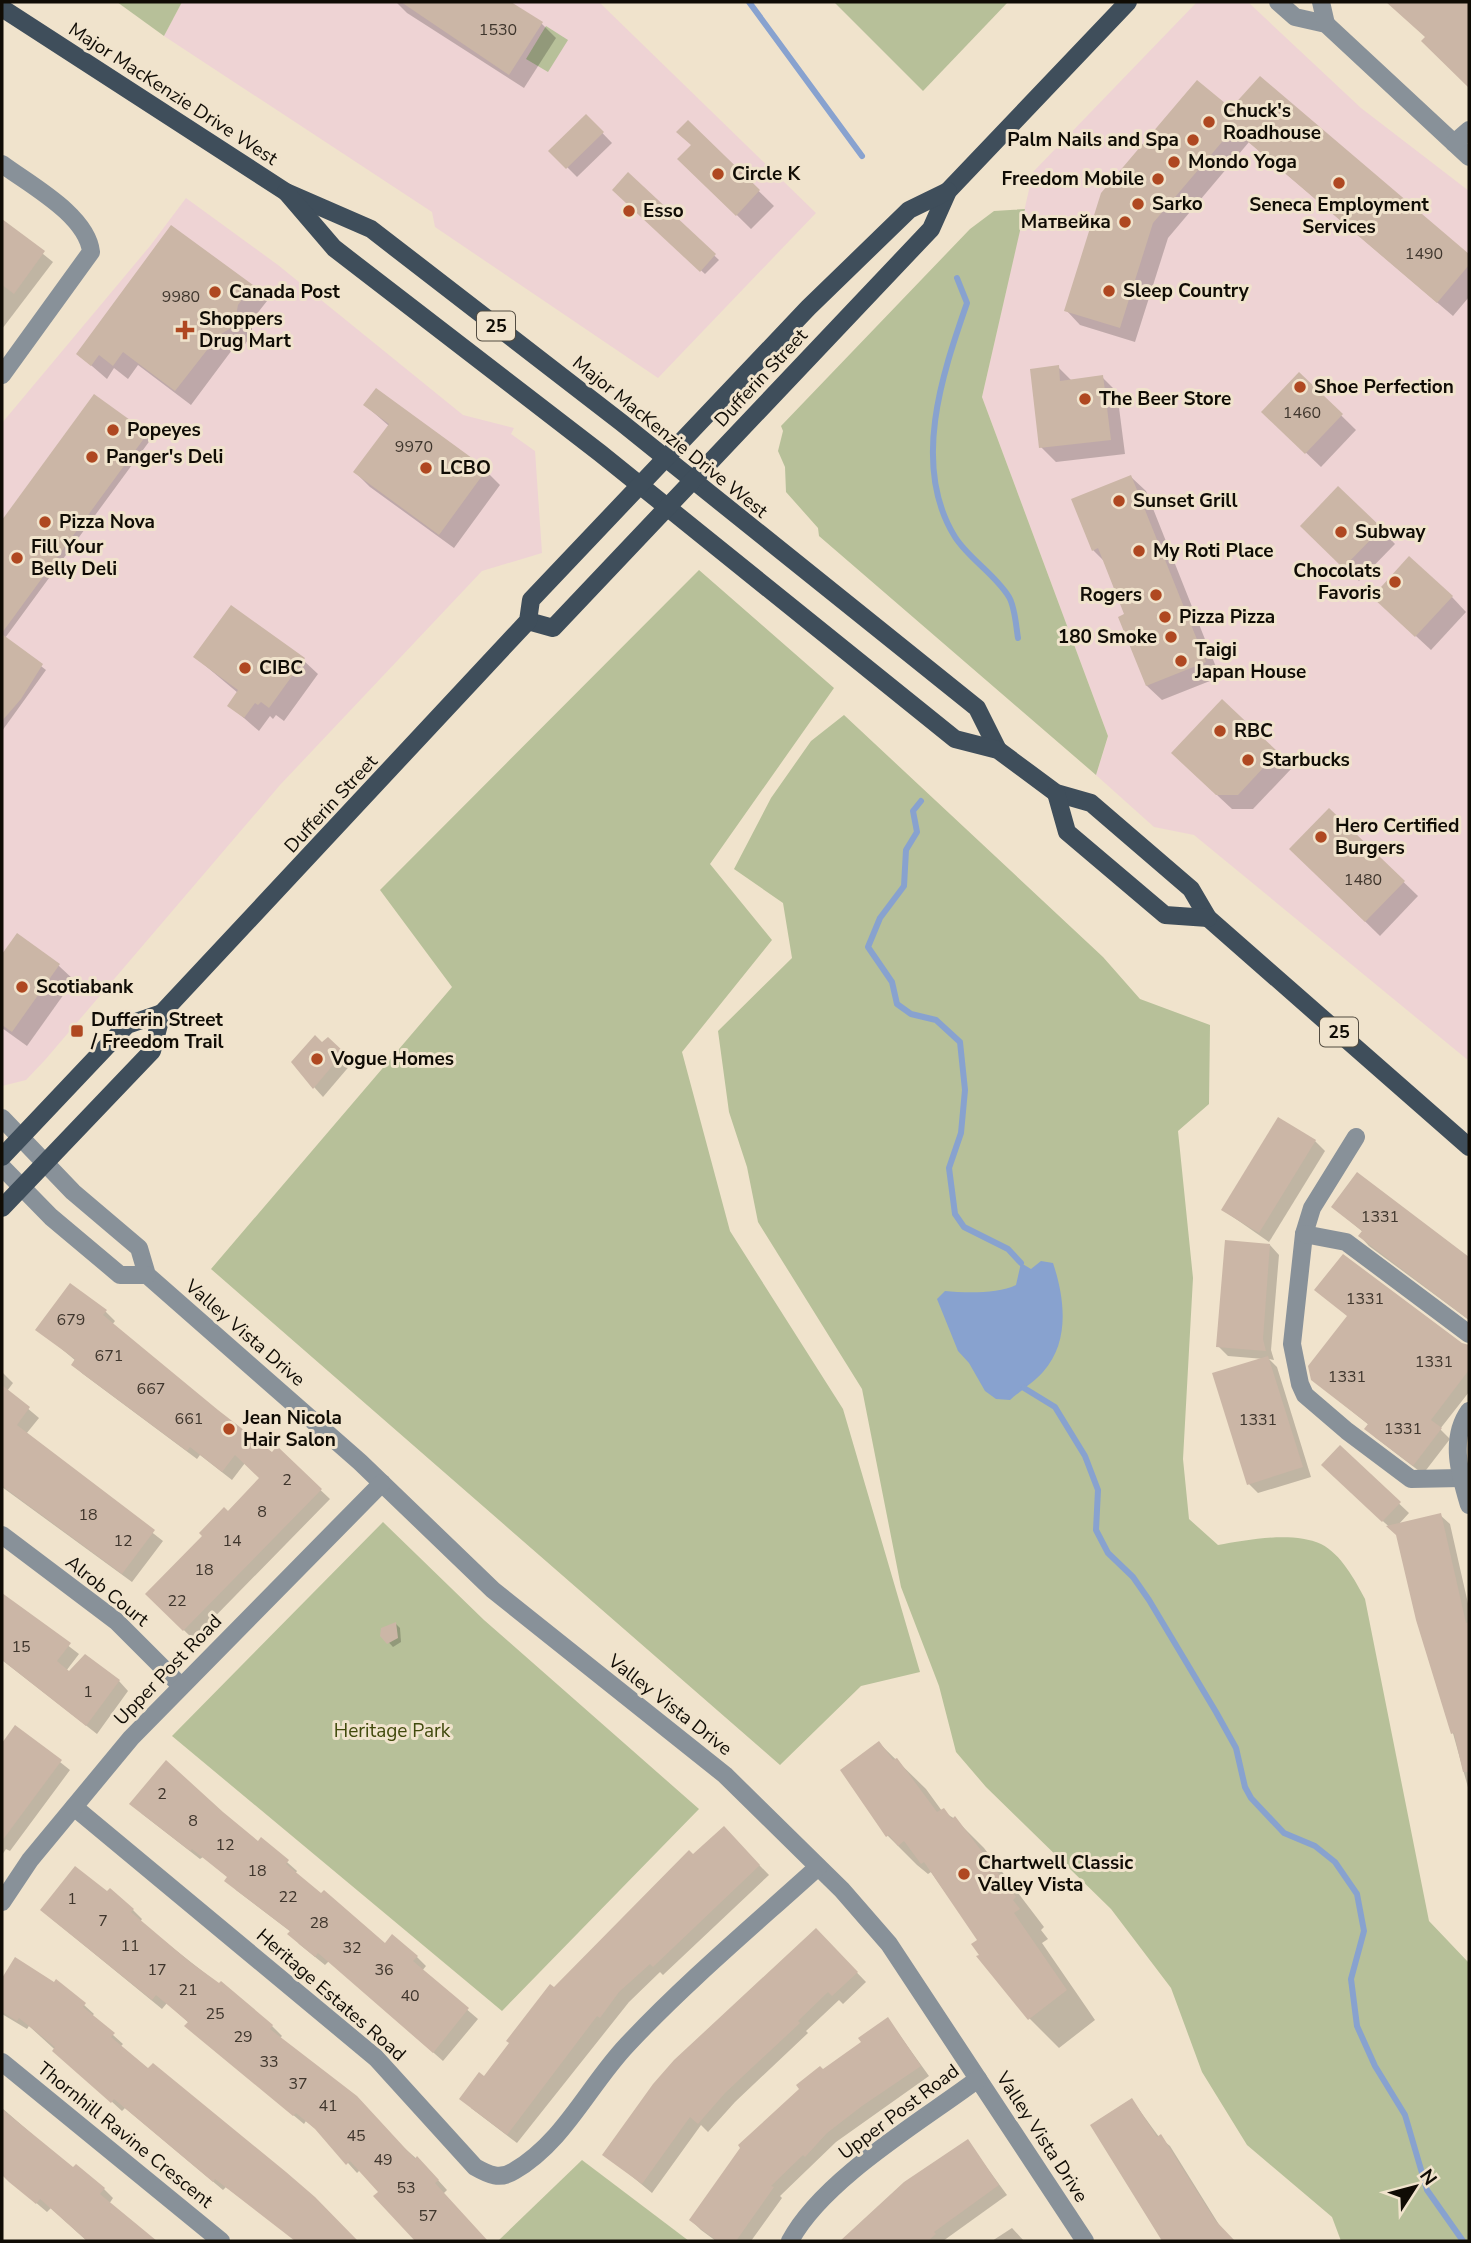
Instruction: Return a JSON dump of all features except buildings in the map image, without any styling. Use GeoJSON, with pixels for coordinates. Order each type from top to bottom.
{"type":"FeatureCollection","features":[{"type":"Feature","properties":{"kind":"main road","name":"Dufferin Street"},"geometry":{"type":"LineString","coordinates":[[528,621],[553,628],[930,229],[948,191],[1128,2]]}},
{"type":"Feature","properties":{"kind":"main road","name":"Major MacKenzie Drive West"},"geometry":{"type":"LineString","coordinates":[[2,8],[286,192],[371,229],[665,458],[977,708],[998,750]]}},
{"type":"Feature","properties":{"kind":"main road","name":"Dufferin Street"},"geometry":{"type":"LineString","coordinates":[[2,1157],[127,1025],[162,1013],[528,621],[531,600],[808,308],[909,210],[948,191]]}},
{"type":"Feature","properties":{"kind":"main road","name":"Major MacKenzie Drive West"},"geometry":{"type":"LineString","coordinates":[[286,192],[334,248],[640,485],[955,739],[998,750],[1056,793],[1091,803],[1191,889],[1208,918],[1469,1147]]}},
{"type":"Feature","properties":{"kind":"main road"},"geometry":{"type":"LineString","coordinates":[[1056,793],[1067,832],[1165,915],[1208,918]]}},
{"type":"Feature","properties":{"kind":"main road","name":"Dufferin Street"},"geometry":{"type":"LineString","coordinates":[[2,1208],[152,1051],[162,1013]]}},
{"type":"Feature","properties":{"kind":"street"},"geometry":{"type":"LineString","coordinates":[[1278,2],[1295,17],[1326,24],[1469,157]]}},
{"type":"Feature","properties":{"kind":"street"},"geometry":{"type":"LineString","coordinates":[[1321,2],[1326,24]]}},
{"type":"Feature","properties":{"kind":"street"},"geometry":{"type":"LineString","coordinates":[[1454,143],[1469,130]]}},
{"type":"Feature","properties":{"kind":"street"},"geometry":{"type":"LineString","coordinates":[[2,164],[72,217],[90,240],[91,252],[2,375]]}},
{"type":"Feature","properties":{"kind":"street","name":"Valley Vista Drive"},"geometry":{"type":"LineString","coordinates":[[2,1118],[73,1192],[139,1248],[147,1275],[382,1483],[502,1598],[725,1775],[818,1867],[889,1944],[1085,2241]]}},
{"type":"Feature","properties":{"kind":"street"},"geometry":{"type":"LineString","coordinates":[[1356,1137],[1312,1208],[1304,1234],[1292,1352],[1305,1395],[1411,1479],[1461,1478]]}},
{"type":"Feature","properties":{"kind":"street"},"geometry":{"type":"LineString","coordinates":[[2,1167],[51,1217],[120,1275],[147,1275]]}},
{"type":"Feature","properties":{"kind":"street"},"geometry":{"type":"LineString","coordinates":[[1304,1234],[1346,1242],[1469,1334]]}},
{"type":"Feature","properties":{"kind":"street"},"geometry":{"type":"LineString","coordinates":[[1469,1411],[1464,1418],[1457,1445],[1461,1478],[1469,1505]]}},
{"type":"Feature","properties":{"kind":"street","name":"Upper Post Road"},"geometry":{"type":"LineString","coordinates":[[2,1902],[30,1860],[131,1738],[382,1483]]}},
{"type":"Feature","properties":{"kind":"street","name":"Alrob Court"},"geometry":{"type":"LineString","coordinates":[[2,1535],[116,1621],[181,1686]]}},
{"type":"Feature","properties":{"kind":"street","name":"Heritage Estates Road"},"geometry":{"type":"LineString","coordinates":[[74,1807],[376,2058],[475,2167],[489,2175],[500,2177],[513,2173],[546,2145],[638,2034],[818,1867]]}},
{"type":"Feature","properties":{"kind":"street","name":"Thornhill Ravine Crescent"},"geometry":{"type":"LineString","coordinates":[[2,2062],[222,2241]]}},
{"type":"Feature","properties":{"kind":"street","name":"Upper Post Road"},"geometry":{"type":"LineString","coordinates":[[790,2241],[822,2202],[878,2150],[978,2079]]}},
{"type":"Feature","properties":{"kind":"shaded area"},"geometry":{"type":"Polygon","coordinates":[[[182,2],[599,2],[816,213],[658,378],[435,227],[432,212],[164,36],[182,2]]]}},
{"type":"Feature","properties":{"kind":"shaded area"},"geometry":{"type":"Polygon","coordinates":[[[1197,2],[1248,2],[1361,108],[1469,191],[1469,1061],[1194,835],[1154,827],[1096,775],[1108,736],[982,397],[1033,172],[1197,2]]]}},
{"type":"Feature","properties":{"kind":"shaded area"},"geometry":{"type":"Polygon","coordinates":[[[186,198],[278,265],[463,415],[514,428],[511,434],[535,451],[542,553],[482,571],[280,785],[45,1060],[26,1080],[2,1086],[2,423],[150,246],[186,198]]]}},
{"type":"Feature","properties":{"kind":"green space"},"geometry":{"type":"Polygon","coordinates":[[[117,2],[182,2],[164,36],[117,2]]]}},
{"type":"Feature","properties":{"kind":"green space"},"geometry":{"type":"Polygon","coordinates":[[[834,2],[1008,2],[923,91],[834,2]]]}},
{"type":"Feature","properties":{"kind":"green space"},"geometry":{"type":"Polygon","coordinates":[[[546,26],[568,40],[548,72],[526,59],[546,26]]]}},
{"type":"Feature","properties":{"kind":"green space"},"geometry":{"type":"Polygon","coordinates":[[[1025,209],[982,397],[1108,736],[1096,775],[819,536],[818,528],[786,492],[785,467],[778,451],[783,431],[781,426],[970,229],[994,211],[1025,209]]]}},
{"type":"Feature","properties":{"kind":"green space"},"geometry":{"type":"Polygon","coordinates":[[[699,570],[834,688],[710,864],[772,940],[682,1052],[730,1231],[843,1409],[920,1672],[861,1686],[780,1765],[211,1269],[452,987],[380,890],[699,570]]]}},
{"type":"Feature","properties":{"kind":"green space"},"geometry":{"type":"Polygon","coordinates":[[[844,715],[1103,957],[1140,999],[1210,1025],[1209,1104],[1178,1131],[1193,1278],[1183,1459],[1189,1519],[1218,1545],[1283,1537],[1321,1544],[1341,1561],[1365,1599],[1429,1921],[1469,1963],[1469,2241],[1341,2241],[1332,2217],[1247,2145],[1202,2072],[1171,1988],[1111,1909],[986,1787],[956,1752],[939,1686],[901,1587],[862,1389],[758,1222],[747,1167],[729,1112],[718,1031],[792,958],[783,903],[734,869],[771,798],[811,741],[844,715]]]}},
{"type":"Feature","properties":{"kind":"green space","name":"Heritage Park"},"geometry":{"type":"Polygon","coordinates":[[[383,1522],[484,1620],[699,1809],[502,2011],[172,1736],[383,1522]]]}},
{"type":"Feature","properties":{"kind":"green space"},"geometry":{"type":"Polygon","coordinates":[[[582,2160],[689,2241],[498,2241],[582,2160]]]}},
{"type":"Feature","properties":{"kind":"water"},"geometry":{"type":"Polygon","coordinates":[[[1041,1261],[1053,1263],[1060,1291],[1063,1320],[1058,1347],[1043,1372],[1031,1383],[1010,1400],[996,1399],[985,1391],[969,1363],[958,1351],[937,1299],[945,1291],[981,1292],[1009,1288],[1016,1285],[1021,1263],[1031,1269],[1041,1261]]]}},
{"type":"Feature","properties":{"kind":"waterway"},"geometry":{"type":"LineString","coordinates":[[749,2],[862,156]]}},
{"type":"Feature","properties":{"kind":"waterway"},"geometry":{"type":"LineString","coordinates":[[957,278],[967,303],[948,360],[935,420],[935,481],[942,510],[955,537],[1009,597],[1018,638]]}},
{"type":"Feature","properties":{"kind":"waterway"},"geometry":{"type":"LineString","coordinates":[[921,801],[913,811],[917,832],[906,850],[904,886],[880,918],[868,947],[892,982],[897,1004],[911,1014],[936,1020],[960,1042],[965,1090],[961,1133],[949,1168],[955,1214],[964,1227],[1008,1249],[1021,1263]]}},
{"type":"Feature","properties":{"kind":"waterway"},"geometry":{"type":"LineString","coordinates":[[1024,1388],[1055,1407],[1085,1456],[1098,1490],[1096,1530],[1108,1553],[1133,1577],[1149,1600],[1216,1712],[1236,1748],[1245,1787],[1251,1798],[1284,1833],[1315,1846],[1335,1862],[1357,1894],[1364,1931],[1351,1979],[1357,2026],[1375,2066],[1405,2115],[1427,2190],[1463,2241]]}},
{"type":"Feature","properties":{"kind":"place","name":"Chuck's Roadhouse"},"geometry":{"type":"Point","coordinates":[1209,122]}},
{"type":"Feature","properties":{"kind":"place","name":"Palm Nails and Spa"},"geometry":{"type":"Point","coordinates":[1193,140]}},
{"type":"Feature","properties":{"kind":"place","name":"Mondo Yoga"},"geometry":{"type":"Point","coordinates":[1174,162]}},
{"type":"Feature","properties":{"kind":"place","name":"Circle K"},"geometry":{"type":"Point","coordinates":[718,174]}},
{"type":"Feature","properties":{"kind":"place","name":"Freedom Mobile"},"geometry":{"type":"Point","coordinates":[1158,179]}},
{"type":"Feature","properties":{"kind":"place","name":"Seneca Employment Services"},"geometry":{"type":"Point","coordinates":[1339,183]}},
{"type":"Feature","properties":{"kind":"place","name":"Sarko"},"geometry":{"type":"Point","coordinates":[1138,204]}},
{"type":"Feature","properties":{"kind":"place","name":"Esso"},"geometry":{"type":"Point","coordinates":[629,211]}},
{"type":"Feature","properties":{"kind":"place","name":"Матвейка"},"geometry":{"type":"Point","coordinates":[1125,222]}},
{"type":"Feature","properties":{"kind":"place","name":"Sleep Country"},"geometry":{"type":"Point","coordinates":[1109,291]}},
{"type":"Feature","properties":{"kind":"place","name":"Canada Post"},"geometry":{"type":"Point","coordinates":[215,292]}},
{"type":"Feature","properties":{"kind":"place","name":"Shoppers Drug Mart"},"geometry":{"type":"Point","coordinates":[185,330]}},
{"type":"Feature","properties":{"kind":"place","name":"Shoe Perfection"},"geometry":{"type":"Point","coordinates":[1300,387]}},
{"type":"Feature","properties":{"kind":"place","name":"The Beer Store"},"geometry":{"type":"Point","coordinates":[1085,399]}},
{"type":"Feature","properties":{"kind":"place","name":"Popeyes"},"geometry":{"type":"Point","coordinates":[113,430]}},
{"type":"Feature","properties":{"kind":"place","name":"Panger's Deli"},"geometry":{"type":"Point","coordinates":[92,457]}},
{"type":"Feature","properties":{"kind":"place","name":"LCBO"},"geometry":{"type":"Point","coordinates":[426,468]}},
{"type":"Feature","properties":{"kind":"place","name":"Sunset Grill"},"geometry":{"type":"Point","coordinates":[1119,501]}},
{"type":"Feature","properties":{"kind":"place","name":"Pizza Nova"},"geometry":{"type":"Point","coordinates":[45,522]}},
{"type":"Feature","properties":{"kind":"place","name":"Subway"},"geometry":{"type":"Point","coordinates":[1341,532]}},
{"type":"Feature","properties":{"kind":"place","name":"My Roti Place"},"geometry":{"type":"Point","coordinates":[1139,551]}},
{"type":"Feature","properties":{"kind":"place","name":"Fill Your Belly Deli"},"geometry":{"type":"Point","coordinates":[17,558]}},
{"type":"Feature","properties":{"kind":"place","name":"Chocolats Favoris"},"geometry":{"type":"Point","coordinates":[1395,582]}},
{"type":"Feature","properties":{"kind":"place","name":"Rogers"},"geometry":{"type":"Point","coordinates":[1156,595]}},
{"type":"Feature","properties":{"kind":"place","name":"Pizza Pizza"},"geometry":{"type":"Point","coordinates":[1165,617]}},
{"type":"Feature","properties":{"kind":"place","name":"180 Smoke"},"geometry":{"type":"Point","coordinates":[1171,637]}},
{"type":"Feature","properties":{"kind":"place","name":"Taigi Japan House"},"geometry":{"type":"Point","coordinates":[1181,661]}},
{"type":"Feature","properties":{"kind":"place","name":"CIBC"},"geometry":{"type":"Point","coordinates":[245,668]}},
{"type":"Feature","properties":{"kind":"place","name":"RBC"},"geometry":{"type":"Point","coordinates":[1220,731]}},
{"type":"Feature","properties":{"kind":"place","name":"Starbucks"},"geometry":{"type":"Point","coordinates":[1248,760]}},
{"type":"Feature","properties":{"kind":"place","name":"Hero Certified Burgers"},"geometry":{"type":"Point","coordinates":[1321,837]}},
{"type":"Feature","properties":{"kind":"place","name":"Scotiabank"},"geometry":{"type":"Point","coordinates":[22,987]}},
{"type":"Feature","properties":{"kind":"place","name":"Dufferin Street / Freedom Trail"},"geometry":{"type":"Point","coordinates":[77,1031]}},
{"type":"Feature","properties":{"kind":"place","name":"Vogue Homes"},"geometry":{"type":"Point","coordinates":[317,1059]}},
{"type":"Feature","properties":{"kind":"place","name":"Jean Nicola Hair Salon"},"geometry":{"type":"Point","coordinates":[229,1429]}},
{"type":"Feature","properties":{"kind":"place","name":"Chartwell Classic Valley Vista"},"geometry":{"type":"Point","coordinates":[964,1874]}}]}
